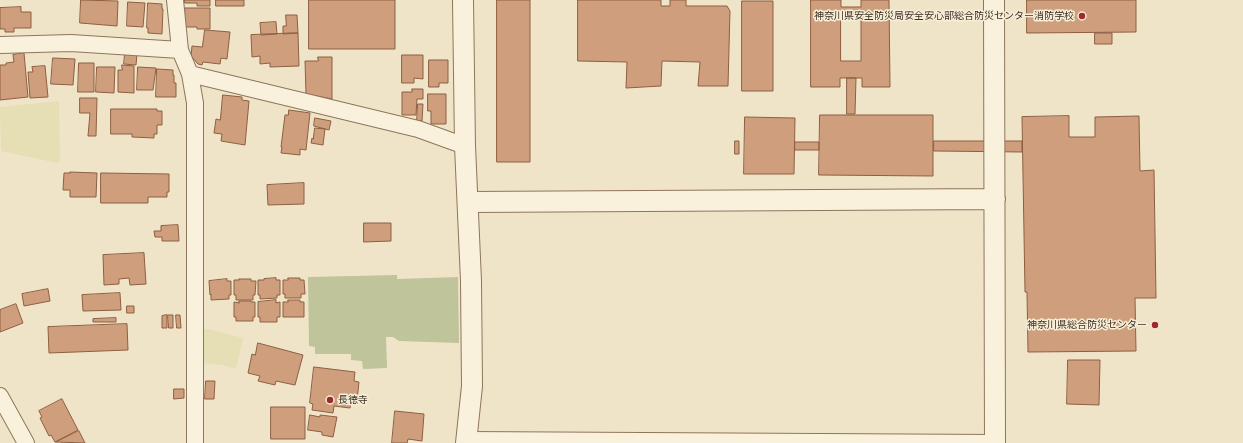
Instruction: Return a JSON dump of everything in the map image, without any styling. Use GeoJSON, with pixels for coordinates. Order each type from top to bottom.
{"type":"FeatureCollection","features":[{"type":"Feature","properties":{"kind":"street"},"geometry":{"type":"LineString","coordinates":[[175,0],[180,50],[190,74],[195,103],[195,443]]}},
{"type":"Feature","properties":{"kind":"street"},"geometry":{"type":"LineString","coordinates":[[463,0],[465,146],[471,281],[472,386],[466,442],[995,443],[994,0]]}},
{"type":"Feature","properties":{"kind":"street"},"geometry":{"type":"LineString","coordinates":[[0,45],[71,43],[180,50]]}},
{"type":"Feature","properties":{"kind":"street"},"geometry":{"type":"LineString","coordinates":[[190,74],[418,129],[465,146]]}},
{"type":"Feature","properties":{"kind":"street"},"geometry":{"type":"LineString","coordinates":[[468,202],[995,199]]}},
{"type":"Feature","properties":{"kind":"street"},"geometry":{"type":"LineString","coordinates":[[0,396],[26,443]]}},
{"type":"Feature","properties":{"kind":"shaded area"},"geometry":{"type":"Polygon","coordinates":[[[59,101],[60,161],[57,163],[1,151],[0,107],[59,101]]]}},
{"type":"Feature","properties":{"kind":"shaded area"},"geometry":{"type":"Polygon","coordinates":[[[201,329],[208,329],[243,338],[236,369],[223,365],[201,363],[201,329]]]}},
{"type":"Feature","properties":{"kind":"green space"},"geometry":{"type":"Polygon","coordinates":[[[397,275],[397,279],[458,277],[459,343],[399,341],[393,337],[386,337],[387,368],[363,369],[362,361],[351,360],[351,354],[315,354],[315,347],[309,346],[308,277],[397,275]]]}},
{"type":"Feature","properties":{"kind":"building"},"geometry":{"type":"Polygon","coordinates":[[[81,0],[118,1],[117,26],[80,23],[81,0]]]}},
{"type":"Feature","properties":{"kind":"building"},"geometry":{"type":"Polygon","coordinates":[[[185,0],[210,0],[210,6],[197,6],[197,3],[185,3],[185,0]]]}},
{"type":"Feature","properties":{"kind":"building"},"geometry":{"type":"Polygon","coordinates":[[[216,0],[244,0],[244,6],[216,6],[216,0]]]}},
{"type":"Feature","properties":{"kind":"building"},"geometry":{"type":"Polygon","coordinates":[[[309,0],[395,0],[395,49],[309,49],[309,0]]]}},
{"type":"Feature","properties":{"kind":"building"},"geometry":{"type":"Polygon","coordinates":[[[497,0],[530,0],[530,162],[497,162],[497,0]]]}},
{"type":"Feature","properties":{"kind":"building"},"geometry":{"type":"Polygon","coordinates":[[[578,0],[661,0],[661,6],[670,6],[670,0],[686,0],[686,6],[727,6],[730,11],[728,86],[698,86],[700,62],[662,61],[661,86],[626,88],[627,62],[578,61],[578,0]]]}},
{"type":"Feature","properties":{"kind":"building"},"geometry":{"type":"Polygon","coordinates":[[[811,0],[841,0],[841,7],[861,7],[861,0],[889,0],[890,87],[862,87],[862,78],[840,78],[840,87],[811,87],[811,0]],[[841,14],[841,61],[861,61],[861,14],[841,14]]]}},
{"type":"Feature","properties":{"kind":"building","name":"神奈川県安全防災局安全安心部総合防災センター消防学校"},"geometry":{"type":"Polygon","coordinates":[[[1027,0],[1136,0],[1136,32],[1027,33],[1027,0]]]}},
{"type":"Feature","properties":{"kind":"building"},"geometry":{"type":"Polygon","coordinates":[[[742,1],[773,1],[773,91],[742,91],[742,1]]]}},
{"type":"Feature","properties":{"kind":"building"},"geometry":{"type":"Polygon","coordinates":[[[128,2],[145,3],[143,27],[127,26],[128,2]]]}},
{"type":"Feature","properties":{"kind":"building"},"geometry":{"type":"Polygon","coordinates":[[[148,3],[162,4],[162,34],[148,33],[148,3]]]}},
{"type":"Feature","properties":{"kind":"building"},"geometry":{"type":"Polygon","coordinates":[[[21,7],[21,12],[31,12],[31,28],[14,28],[14,32],[5,32],[5,29],[0,29],[0,8],[21,7]]]}},
{"type":"Feature","properties":{"kind":"building"},"geometry":{"type":"Polygon","coordinates":[[[185,8],[210,8],[210,29],[185,27],[185,8]]]}},
{"type":"Feature","properties":{"kind":"building"},"geometry":{"type":"Polygon","coordinates":[[[286,15],[297,15],[298,33],[283,34],[283,26],[286,26],[286,15]]]}},
{"type":"Feature","properties":{"kind":"building"},"geometry":{"type":"Polygon","coordinates":[[[276,22],[277,34],[261,35],[260,23],[276,22]]]}},
{"type":"Feature","properties":{"kind":"building"},"geometry":{"type":"Polygon","coordinates":[[[205,30],[230,32],[227,59],[221,58],[220,64],[203,62],[202,65],[198,64],[191,56],[192,46],[202,47],[205,30]]]}},
{"type":"Feature","properties":{"kind":"building"},"geometry":{"type":"Polygon","coordinates":[[[298,33],[299,66],[270,67],[270,63],[260,64],[260,56],[252,57],[251,35],[298,33]]]}},
{"type":"Feature","properties":{"kind":"building"},"geometry":{"type":"Polygon","coordinates":[[[1095,33],[1112,33],[1112,44],[1095,44],[1095,33]]]}},
{"type":"Feature","properties":{"kind":"building"},"geometry":{"type":"Polygon","coordinates":[[[24,53],[28,97],[0,100],[0,65],[6,65],[6,63],[14,62],[13,55],[24,53]]]}},
{"type":"Feature","properties":{"kind":"building"},"geometry":{"type":"Polygon","coordinates":[[[125,54],[137,54],[136,65],[124,64],[125,54]]]}},
{"type":"Feature","properties":{"kind":"building"},"geometry":{"type":"Polygon","coordinates":[[[402,55],[423,55],[423,79],[414,78],[414,83],[402,83],[402,55]]]}},
{"type":"Feature","properties":{"kind":"building"},"geometry":{"type":"Polygon","coordinates":[[[318,57],[332,57],[332,99],[306,94],[305,61],[318,61],[318,57]]]}},
{"type":"Feature","properties":{"kind":"building"},"geometry":{"type":"Polygon","coordinates":[[[53,58],[75,59],[73,85],[51,84],[53,58]]]}},
{"type":"Feature","properties":{"kind":"building"},"geometry":{"type":"Polygon","coordinates":[[[429,60],[448,60],[448,83],[439,83],[439,87],[429,87],[429,60]]]}},
{"type":"Feature","properties":{"kind":"building"},"geometry":{"type":"Polygon","coordinates":[[[79,63],[94,63],[94,92],[78,92],[79,63]]]}},
{"type":"Feature","properties":{"kind":"building"},"geometry":{"type":"Polygon","coordinates":[[[122,65],[134,66],[134,93],[118,92],[118,70],[122,70],[122,65]]]}},
{"type":"Feature","properties":{"kind":"building"},"geometry":{"type":"Polygon","coordinates":[[[45,66],[48,97],[30,98],[28,72],[33,72],[32,67],[45,66]]]}},
{"type":"Feature","properties":{"kind":"building"},"geometry":{"type":"Polygon","coordinates":[[[97,67],[115,67],[114,93],[96,92],[97,67]]]}},
{"type":"Feature","properties":{"kind":"building"},"geometry":{"type":"Polygon","coordinates":[[[138,67],[156,68],[153,90],[137,90],[138,67]]]}},
{"type":"Feature","properties":{"kind":"building"},"geometry":{"type":"Polygon","coordinates":[[[157,69],[173,70],[174,83],[176,83],[176,97],[156,97],[157,69]]]}},
{"type":"Feature","properties":{"kind":"building"},"geometry":{"type":"Polygon","coordinates":[[[847,78],[856,78],[855,114],[847,114],[847,78]]]}},
{"type":"Feature","properties":{"kind":"building"},"geometry":{"type":"Polygon","coordinates":[[[412,89],[423,89],[423,99],[417,99],[416,115],[402,115],[402,92],[412,92],[412,89]]]}},
{"type":"Feature","properties":{"kind":"building"},"geometry":{"type":"Polygon","coordinates":[[[428,94],[446,94],[446,124],[431,124],[431,111],[428,111],[428,94]]]}},
{"type":"Feature","properties":{"kind":"building"},"geometry":{"type":"Polygon","coordinates":[[[223,95],[242,97],[242,100],[249,101],[245,145],[221,141],[222,134],[214,133],[216,119],[220,120],[223,95]]]}},
{"type":"Feature","properties":{"kind":"building"},"geometry":{"type":"Polygon","coordinates":[[[80,98],[97,98],[96,136],[88,136],[90,113],[80,113],[80,98]]]}},
{"type":"Feature","properties":{"kind":"building"},"geometry":{"type":"Polygon","coordinates":[[[418,104],[423,104],[422,121],[417,121],[418,104]]]}},
{"type":"Feature","properties":{"kind":"building"},"geometry":{"type":"Polygon","coordinates":[[[111,109],[157,109],[157,111],[162,111],[162,125],[157,125],[157,134],[154,134],[154,138],[132,137],[132,134],[111,134],[111,109]]]}},
{"type":"Feature","properties":{"kind":"building"},"geometry":{"type":"Polygon","coordinates":[[[289,110],[310,113],[306,150],[300,149],[300,155],[281,153],[285,115],[288,115],[289,110]]]}},
{"type":"Feature","properties":{"kind":"building"},"geometry":{"type":"Polygon","coordinates":[[[820,115],[933,115],[933,176],[819,175],[820,115]]]}},
{"type":"Feature","properties":{"kind":"building"},"geometry":{"type":"Polygon","coordinates":[[[1069,116],[1069,137],[1095,137],[1095,117],[1139,116],[1140,171],[1154,170],[1156,298],[1135,298],[1136,351],[1028,352],[1027,292],[1025,292],[1022,117],[1069,116]]]}},
{"type":"Feature","properties":{"kind":"building"},"geometry":{"type":"Polygon","coordinates":[[[745,117],[795,118],[794,174],[744,174],[745,117]]]}},
{"type":"Feature","properties":{"kind":"building"},"geometry":{"type":"Polygon","coordinates":[[[315,118],[331,121],[329,130],[314,126],[315,118]]]}},
{"type":"Feature","properties":{"kind":"building"},"geometry":{"type":"Polygon","coordinates":[[[315,128],[325,129],[323,145],[311,143],[315,128]]]}},
{"type":"Feature","properties":{"kind":"building"},"geometry":{"type":"Polygon","coordinates":[[[735,141],[739,141],[739,154],[735,154],[735,141]]]}},
{"type":"Feature","properties":{"kind":"building"},"geometry":{"type":"Polygon","coordinates":[[[934,141],[1022,141],[1022,152],[934,151],[934,141]]]}},
{"type":"Feature","properties":{"kind":"building"},"geometry":{"type":"Polygon","coordinates":[[[795,142],[819,142],[819,150],[795,150],[795,142]]]}},
{"type":"Feature","properties":{"kind":"building"},"geometry":{"type":"Polygon","coordinates":[[[64,173],[97,173],[96,197],[70,197],[70,190],[63,190],[64,173]]]}},
{"type":"Feature","properties":{"kind":"building"},"geometry":{"type":"Polygon","coordinates":[[[101,173],[169,174],[169,192],[167,192],[167,197],[148,197],[148,203],[101,203],[101,173]]]}},
{"type":"Feature","properties":{"kind":"building"},"geometry":{"type":"Polygon","coordinates":[[[304,183],[304,204],[268,205],[267,185],[304,183]]]}},
{"type":"Feature","properties":{"kind":"building"},"geometry":{"type":"Polygon","coordinates":[[[364,223],[391,223],[391,241],[364,242],[364,223]]]}},
{"type":"Feature","properties":{"kind":"building"},"geometry":{"type":"Polygon","coordinates":[[[178,225],[179,241],[162,241],[162,237],[155,237],[154,231],[161,231],[161,226],[178,225]]]}},
{"type":"Feature","properties":{"kind":"building"},"geometry":{"type":"Polygon","coordinates":[[[144,253],[146,284],[130,285],[129,278],[119,279],[119,284],[104,285],[103,255],[144,253]]]}},
{"type":"Feature","properties":{"kind":"building"},"geometry":{"type":"Polygon","coordinates":[[[276,278],[276,280],[280,280],[280,295],[277,295],[277,298],[260,299],[260,295],[258,295],[258,280],[276,278]]]}},
{"type":"Feature","properties":{"kind":"building"},"geometry":{"type":"Polygon","coordinates":[[[288,278],[300,278],[300,280],[304,280],[305,294],[301,294],[301,298],[285,298],[285,294],[283,294],[283,280],[288,280],[288,278]]]}},
{"type":"Feature","properties":{"kind":"building"},"geometry":{"type":"Polygon","coordinates":[[[227,279],[227,281],[231,281],[231,295],[229,295],[229,299],[211,300],[209,281],[227,279]]]}},
{"type":"Feature","properties":{"kind":"building"},"geometry":{"type":"Polygon","coordinates":[[[251,279],[251,281],[256,281],[253,300],[236,300],[236,295],[234,295],[234,280],[251,279]]]}},
{"type":"Feature","properties":{"kind":"building"},"geometry":{"type":"Polygon","coordinates":[[[48,289],[50,301],[24,306],[22,294],[48,289]]]}},
{"type":"Feature","properties":{"kind":"building"},"geometry":{"type":"Polygon","coordinates":[[[120,293],[121,310],[83,311],[82,295],[120,293]]]}},
{"type":"Feature","properties":{"kind":"building"},"geometry":{"type":"Polygon","coordinates":[[[276,300],[276,303],[280,302],[280,317],[277,317],[277,322],[260,322],[260,317],[258,317],[258,302],[276,300]]]}},
{"type":"Feature","properties":{"kind":"building"},"geometry":{"type":"Polygon","coordinates":[[[288,300],[300,300],[300,302],[304,302],[304,317],[283,317],[283,302],[288,302],[288,300]]]}},
{"type":"Feature","properties":{"kind":"building"},"geometry":{"type":"Polygon","coordinates":[[[239,301],[255,302],[255,317],[253,317],[253,321],[236,321],[236,317],[234,317],[234,302],[239,303],[239,301]]]}},
{"type":"Feature","properties":{"kind":"building"},"geometry":{"type":"Polygon","coordinates":[[[16,304],[23,323],[0,332],[0,310],[16,304]]]}},
{"type":"Feature","properties":{"kind":"building"},"geometry":{"type":"Polygon","coordinates":[[[127,306],[134,306],[134,313],[127,313],[127,306]]]}},
{"type":"Feature","properties":{"kind":"building"},"geometry":{"type":"Polygon","coordinates":[[[167,315],[167,328],[162,328],[162,316],[167,315]]]}},
{"type":"Feature","properties":{"kind":"building"},"geometry":{"type":"Polygon","coordinates":[[[168,315],[173,315],[173,328],[169,328],[168,315]]]}},
{"type":"Feature","properties":{"kind":"building"},"geometry":{"type":"Polygon","coordinates":[[[176,315],[180,315],[181,328],[177,328],[176,315]]]}},
{"type":"Feature","properties":{"kind":"building"},"geometry":{"type":"Polygon","coordinates":[[[116,318],[116,322],[93,322],[93,319],[116,318]]]}},
{"type":"Feature","properties":{"kind":"building"},"geometry":{"type":"Polygon","coordinates":[[[127,324],[128,350],[49,353],[48,327],[127,324]]]}},
{"type":"Feature","properties":{"kind":"building"},"geometry":{"type":"Polygon","coordinates":[[[258,343],[303,355],[295,385],[276,381],[275,385],[258,381],[260,376],[248,373],[252,354],[255,355],[258,343]]]}},
{"type":"Feature","properties":{"kind":"building"},"geometry":{"type":"Polygon","coordinates":[[[1068,360],[1100,360],[1099,405],[1067,404],[1068,360]]]}},
{"type":"Feature","properties":{"kind":"building"},"geometry":{"type":"Polygon","coordinates":[[[314,367],[355,372],[354,381],[359,382],[357,401],[351,401],[350,408],[334,406],[333,413],[312,410],[313,404],[310,403],[314,367]]]}},
{"type":"Feature","properties":{"kind":"building"},"geometry":{"type":"Polygon","coordinates":[[[206,381],[215,381],[214,399],[205,399],[206,381]]]}},
{"type":"Feature","properties":{"kind":"building"},"geometry":{"type":"Polygon","coordinates":[[[174,389],[184,389],[184,398],[174,399],[174,389]]]}},
{"type":"Feature","properties":{"kind":"building"},"geometry":{"type":"Polygon","coordinates":[[[62,399],[78,430],[55,442],[51,435],[49,436],[40,418],[42,417],[39,411],[62,399]]]}},
{"type":"Feature","properties":{"kind":"building"},"geometry":{"type":"Polygon","coordinates":[[[271,407],[305,407],[305,439],[271,439],[271,407]]]}},
{"type":"Feature","properties":{"kind":"building"},"geometry":{"type":"Polygon","coordinates":[[[395,411],[424,414],[422,441],[408,439],[407,443],[392,443],[395,411]]]}},
{"type":"Feature","properties":{"kind":"building"},"geometry":{"type":"Polygon","coordinates":[[[310,415],[320,417],[320,415],[337,417],[333,437],[322,435],[322,432],[308,430],[310,415]]]}},
{"type":"Feature","properties":{"kind":"building"},"geometry":{"type":"Polygon","coordinates":[[[79,431],[85,443],[56,442],[79,431]]]}},
{"type":"Feature","properties":{"kind":"place","name":"神奈川県安全防災局安全安心部総合防災センター消防学校"},"geometry":{"type":"Point","coordinates":[1082,16]}},
{"type":"Feature","properties":{"kind":"place","name":"神奈川県総合防災センター"},"geometry":{"type":"Point","coordinates":[1155,325]}},
{"type":"Feature","properties":{"kind":"place","name":"長徳寺"},"geometry":{"type":"Point","coordinates":[330,400]}}]}
